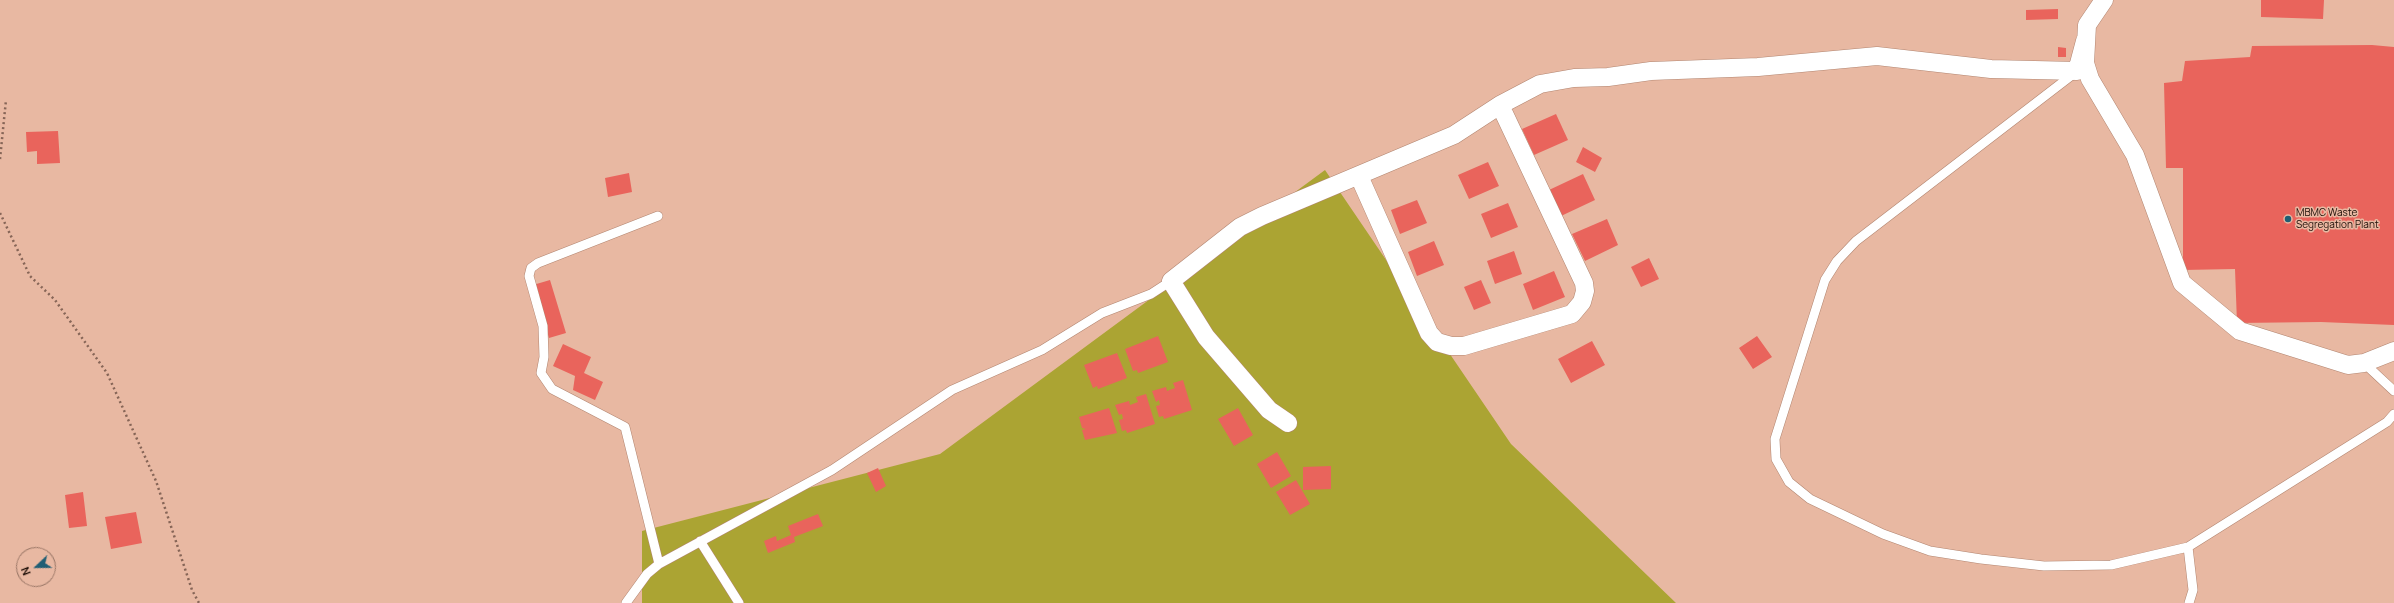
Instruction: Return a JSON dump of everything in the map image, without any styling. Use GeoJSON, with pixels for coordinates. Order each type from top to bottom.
{"type":"FeatureCollection","features":[{"type":"Feature","properties":{"kind":"street"},"geometry":{"type":"LineString","coordinates":[[2104,0],[2087,25],[2085,63],[2090,79],[2135,156],[2182,283],[2240,331],[2348,365],[2364,363],[2394,351]]}},
{"type":"Feature","properties":{"kind":"street"},"geometry":{"type":"LineString","coordinates":[[1288,423],[1269,410],[1206,337],[1172,281],[1240,227],[1262,216],[1454,135],[1500,105],[1540,84],[1574,78],[1608,77],[1651,71],[1758,67],[1877,56],[1991,69],[2077,71],[2085,41]]}},
{"type":"Feature","properties":{"kind":"street"},"geometry":{"type":"LineString","coordinates":[[1359,176],[1429,333],[1437,342],[1450,346],[1464,346],[1572,314],[1582,302],[1585,291],[1584,283],[1500,105]]}},
{"type":"Feature","properties":{"kind":"lane"},"geometry":{"type":"LineString","coordinates":[[2077,71],[1856,241],[1837,261],[1825,280],[1775,439],[1776,459],[1789,482],[1810,499],[1883,534],[1930,551],[1981,559],[2044,566],[2112,565],[2188,547],[2387,422],[2394,414]]}},
{"type":"Feature","properties":{"kind":"lane"},"geometry":{"type":"LineString","coordinates":[[658,216],[538,263],[531,268],[529,276],[543,326],[544,358],[541,373],[552,389],[626,428],[659,564]]}},
{"type":"Feature","properties":{"kind":"lane"},"geometry":{"type":"LineString","coordinates":[[626,603],[647,574],[659,564],[832,470],[952,390],[1042,350],[1102,313],[1151,294],[1172,281]]}},
{"type":"Feature","properties":{"kind":"lane"},"geometry":{"type":"LineString","coordinates":[[2364,363],[2394,391]]}},
{"type":"Feature","properties":{"kind":"lane"},"geometry":{"type":"LineString","coordinates":[[700,541],[739,603]]}},
{"type":"Feature","properties":{"kind":"lane"},"geometry":{"type":"LineString","coordinates":[[2188,547],[2193,590],[2189,603]]}},
{"type":"Feature","properties":{"kind":"path"},"geometry":{"type":"LineString","coordinates":[[0,159],[6,100]]}},
{"type":"Feature","properties":{"kind":"path"},"geometry":{"type":"LineString","coordinates":[[0,213],[30,276],[55,300],[107,373],[156,481],[192,590],[199,603]]}},
{"type":"Feature","properties":{"kind":"shaded area"},"geometry":{"type":"Polygon","coordinates":[[[1325,170],[1511,444],[1676,603],[642,603],[642,531],[940,454],[1325,170]]]}},
{"type":"Feature","properties":{"kind":"building"},"geometry":{"type":"Polygon","coordinates":[[[2261,0],[2324,0],[2323,19],[2261,17],[2261,0]]]}},
{"type":"Feature","properties":{"kind":"building"},"geometry":{"type":"Polygon","coordinates":[[[2058,9],[2058,19],[2026,20],[2026,10],[2058,9]]]}},
{"type":"Feature","properties":{"kind":"building","name":"MBMC Waste Segregation Plant"},"geometry":{"type":"Polygon","coordinates":[[[2372,45],[2394,47],[2394,325],[2321,322],[2237,323],[2235,269],[2183,270],[2183,168],[2166,168],[2164,83],[2182,81],[2185,61],[2250,57],[2252,46],[2372,45]]]}},
{"type":"Feature","properties":{"kind":"building"},"geometry":{"type":"Polygon","coordinates":[[[2058,47],[2066,48],[2066,57],[2058,57],[2058,47]]]}},
{"type":"Feature","properties":{"kind":"building"},"geometry":{"type":"Polygon","coordinates":[[[1556,114],[1568,140],[1534,155],[1522,129],[1556,114]]]}},
{"type":"Feature","properties":{"kind":"building"},"geometry":{"type":"Polygon","coordinates":[[[58,131],[60,163],[37,164],[37,151],[27,152],[26,132],[58,131]]]}},
{"type":"Feature","properties":{"kind":"building"},"geometry":{"type":"Polygon","coordinates":[[[1583,147],[1602,158],[1595,172],[1576,162],[1583,147]]]}},
{"type":"Feature","properties":{"kind":"building"},"geometry":{"type":"Polygon","coordinates":[[[1488,162],[1499,186],[1469,199],[1458,175],[1488,162]]]}},
{"type":"Feature","properties":{"kind":"building"},"geometry":{"type":"Polygon","coordinates":[[[629,173],[632,192],[608,197],[605,178],[629,173]]]}},
{"type":"Feature","properties":{"kind":"building"},"geometry":{"type":"Polygon","coordinates":[[[1583,174],[1595,200],[1561,216],[1549,190],[1583,174]]]}},
{"type":"Feature","properties":{"kind":"building"},"geometry":{"type":"Polygon","coordinates":[[[1417,200],[1427,223],[1400,234],[1391,210],[1417,200]]]}},
{"type":"Feature","properties":{"kind":"building"},"geometry":{"type":"Polygon","coordinates":[[[1508,203],[1518,227],[1491,238],[1481,214],[1508,203]]]}},
{"type":"Feature","properties":{"kind":"building"},"geometry":{"type":"Polygon","coordinates":[[[1607,219],[1618,245],[1585,261],[1572,234],[1607,219]]]}},
{"type":"Feature","properties":{"kind":"building"},"geometry":{"type":"Polygon","coordinates":[[[1434,241],[1444,265],[1417,276],[1408,252],[1434,241]]]}},
{"type":"Feature","properties":{"kind":"building"},"geometry":{"type":"Polygon","coordinates":[[[1514,251],[1522,274],[1495,284],[1487,261],[1514,251]]]}},
{"type":"Feature","properties":{"kind":"building"},"geometry":{"type":"Polygon","coordinates":[[[1649,258],[1659,279],[1641,287],[1631,267],[1649,258]]]}},
{"type":"Feature","properties":{"kind":"building"},"geometry":{"type":"Polygon","coordinates":[[[1554,271],[1565,297],[1533,310],[1523,284],[1554,271]]]}},
{"type":"Feature","properties":{"kind":"building"},"geometry":{"type":"Polygon","coordinates":[[[550,280],[566,333],[549,338],[533,285],[550,280]]]}},
{"type":"Feature","properties":{"kind":"building"},"geometry":{"type":"Polygon","coordinates":[[[1481,280],[1491,303],[1474,310],[1464,287],[1481,280]]]}},
{"type":"Feature","properties":{"kind":"building"},"geometry":{"type":"Polygon","coordinates":[[[1158,336],[1168,362],[1138,373],[1137,370],[1133,371],[1125,349],[1158,336]]]}},
{"type":"Feature","properties":{"kind":"building"},"geometry":{"type":"Polygon","coordinates":[[[1757,336],[1772,357],[1753,369],[1739,348],[1757,336]]]}},
{"type":"Feature","properties":{"kind":"building"},"geometry":{"type":"Polygon","coordinates":[[[1592,341],[1605,365],[1571,383],[1558,359],[1592,341]]]}},
{"type":"Feature","properties":{"kind":"building"},"geometry":{"type":"Polygon","coordinates":[[[563,344],[591,357],[584,373],[603,382],[595,400],[573,390],[575,376],[553,366],[563,344]]]}},
{"type":"Feature","properties":{"kind":"building"},"geometry":{"type":"Polygon","coordinates":[[[1117,353],[1127,378],[1098,389],[1097,386],[1093,388],[1084,365],[1117,353]]]}},
{"type":"Feature","properties":{"kind":"building"},"geometry":{"type":"Polygon","coordinates":[[[1183,380],[1192,410],[1164,419],[1163,416],[1159,417],[1156,406],[1160,405],[1159,400],[1156,402],[1152,391],[1166,387],[1167,391],[1175,388],[1173,383],[1183,380]]]}},
{"type":"Feature","properties":{"kind":"building"},"geometry":{"type":"Polygon","coordinates":[[[1146,394],[1155,424],[1127,433],[1126,430],[1122,431],[1119,420],[1123,419],[1122,414],[1119,415],[1115,405],[1129,401],[1130,405],[1138,402],[1136,397],[1146,394]]]}},
{"type":"Feature","properties":{"kind":"building"},"geometry":{"type":"Polygon","coordinates":[[[1109,408],[1117,433],[1085,440],[1082,430],[1086,429],[1082,428],[1079,417],[1109,408]]]}},
{"type":"Feature","properties":{"kind":"building"},"geometry":{"type":"Polygon","coordinates":[[[1238,408],[1253,435],[1234,446],[1218,419],[1238,408]]]}},
{"type":"Feature","properties":{"kind":"building"},"geometry":{"type":"Polygon","coordinates":[[[1277,452],[1291,476],[1271,488],[1257,464],[1277,452]]]}},
{"type":"Feature","properties":{"kind":"building"},"geometry":{"type":"Polygon","coordinates":[[[1331,466],[1331,489],[1303,490],[1303,467],[1331,466]]]}},
{"type":"Feature","properties":{"kind":"building"},"geometry":{"type":"Polygon","coordinates":[[[878,468],[886,486],[876,492],[867,473],[878,468]]]}},
{"type":"Feature","properties":{"kind":"building"},"geometry":{"type":"Polygon","coordinates":[[[1296,480],[1310,504],[1290,515],[1276,492],[1296,480]]]}},
{"type":"Feature","properties":{"kind":"building"},"geometry":{"type":"Polygon","coordinates":[[[83,492],[87,526],[69,528],[65,495],[83,492]]]}},
{"type":"Feature","properties":{"kind":"building"},"geometry":{"type":"Polygon","coordinates":[[[136,512],[142,543],[111,549],[105,517],[136,512]]]}},
{"type":"Feature","properties":{"kind":"building"},"geometry":{"type":"Polygon","coordinates":[[[818,514],[823,526],[794,537],[795,542],[768,553],[764,541],[776,536],[777,541],[791,535],[788,526],[818,514]]]}},
{"type":"Feature","properties":{"kind":"place","name":"MBMC Waste Segregation Plant"},"geometry":{"type":"Point","coordinates":[2288,219]}}]}
